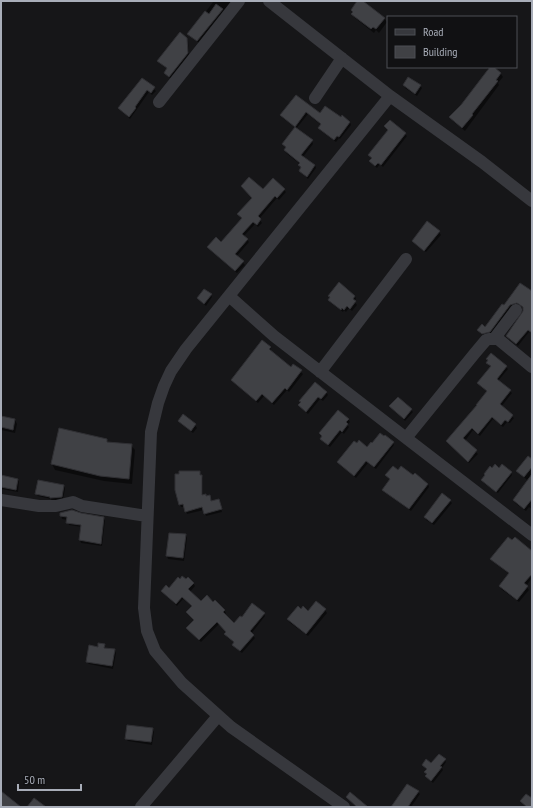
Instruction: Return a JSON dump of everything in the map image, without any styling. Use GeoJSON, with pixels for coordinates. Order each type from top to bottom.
{"type":"FeatureCollection","features":[{"type":"Feature","properties":{"kind":"street"},"geometry":{"type":"LineString","coordinates":[[159,102],[239,1]]}},
{"type":"Feature","properties":{"kind":"street"},"geometry":{"type":"LineString","coordinates":[[269,1],[390,96],[482,162],[532,201]]}},
{"type":"Feature","properties":{"kind":"street"},"geometry":{"type":"LineString","coordinates":[[315,98],[342,58]]}},
{"type":"Feature","properties":{"kind":"street"},"geometry":{"type":"LineString","coordinates":[[344,807],[230,727],[182,683],[156,651],[147,631],[144,608],[151,432],[158,403],[171,371],[186,349],[390,96]]}},
{"type":"Feature","properties":{"kind":"street"},"geometry":{"type":"LineString","coordinates":[[320,372],[406,259]]}},
{"type":"Feature","properties":{"kind":"street"},"geometry":{"type":"LineString","coordinates":[[229,296],[274,336],[532,535]]}},
{"type":"Feature","properties":{"kind":"street"},"geometry":{"type":"LineString","coordinates":[[494,339],[516,310]]}},
{"type":"Feature","properties":{"kind":"street"},"geometry":{"type":"LineString","coordinates":[[406,438],[482,344],[489,339],[498,339],[530,361]]}},
{"type":"Feature","properties":{"kind":"street"},"geometry":{"type":"LineString","coordinates":[[1,500],[39,506],[56,506],[73,502],[82,506],[147,516]]}},
{"type":"Feature","properties":{"kind":"street"},"geometry":{"type":"LineString","coordinates":[[141,807],[218,716]]}},
{"type":"Feature","properties":{"kind":"building"},"geometry":{"type":"Polygon","coordinates":[[[357,1],[363,1],[385,18],[376,29],[373,27],[371,29],[351,14],[353,12],[351,10],[357,1]]]}},
{"type":"Feature","properties":{"kind":"building"},"geometry":{"type":"Polygon","coordinates":[[[216,4],[223,9],[197,41],[187,34],[205,11],[209,14],[216,4]]]}},
{"type":"Feature","properties":{"kind":"building"},"geometry":{"type":"Polygon","coordinates":[[[180,32],[187,38],[188,53],[169,77],[164,73],[167,68],[157,61],[180,32]]]}},
{"type":"Feature","properties":{"kind":"building"},"geometry":{"type":"Polygon","coordinates":[[[489,68],[495,68],[501,73],[496,80],[498,81],[462,128],[449,117],[461,105],[489,68]]]}},
{"type":"Feature","properties":{"kind":"building"},"geometry":{"type":"Polygon","coordinates":[[[408,77],[421,85],[415,94],[403,85],[408,77]]]}},
{"type":"Feature","properties":{"kind":"building"},"geometry":{"type":"Polygon","coordinates":[[[142,78],[155,87],[151,93],[147,90],[129,117],[118,108],[142,78]]]}},
{"type":"Feature","properties":{"kind":"building"},"geometry":{"type":"Polygon","coordinates":[[[296,95],[320,113],[325,106],[341,117],[342,115],[350,122],[339,137],[337,136],[334,140],[318,128],[321,124],[306,112],[295,127],[280,115],[296,95]]]}},
{"type":"Feature","properties":{"kind":"building"},"geometry":{"type":"Polygon","coordinates":[[[390,120],[406,133],[381,165],[378,163],[375,166],[369,161],[372,158],[368,155],[388,130],[384,126],[390,120]]]}},
{"type":"Feature","properties":{"kind":"building"},"geometry":{"type":"Polygon","coordinates":[[[295,127],[313,140],[301,155],[315,165],[307,177],[299,171],[301,167],[298,165],[300,163],[284,150],[286,147],[282,144],[295,127]]]}},
{"type":"Feature","properties":{"kind":"building"},"geometry":{"type":"Polygon","coordinates":[[[249,177],[263,189],[273,178],[285,189],[277,198],[275,196],[258,216],[261,219],[257,225],[253,222],[242,234],[248,239],[235,254],[244,261],[235,271],[207,247],[216,237],[221,242],[242,218],[237,214],[252,198],[241,186],[249,177]]]}},
{"type":"Feature","properties":{"kind":"building"},"geometry":{"type":"Polygon","coordinates":[[[427,221],[440,231],[424,251],[412,241],[427,221]]]}},
{"type":"Feature","properties":{"kind":"building"},"geometry":{"type":"Polygon","coordinates":[[[339,282],[355,296],[353,299],[356,301],[350,309],[347,306],[344,310],[342,308],[341,310],[328,300],[330,297],[328,296],[339,282]]]}},
{"type":"Feature","properties":{"kind":"building"},"geometry":{"type":"Polygon","coordinates":[[[520,283],[532,291],[532,333],[528,330],[516,344],[506,336],[523,311],[523,307],[517,303],[510,305],[490,332],[482,334],[477,330],[482,324],[485,327],[520,283]]]}},
{"type":"Feature","properties":{"kind":"building"},"geometry":{"type":"Polygon","coordinates":[[[204,289],[212,294],[204,304],[197,298],[204,289]]]}},
{"type":"Feature","properties":{"kind":"building"},"geometry":{"type":"Polygon","coordinates":[[[262,340],[271,347],[269,349],[291,367],[293,364],[302,370],[287,390],[285,388],[272,403],[262,394],[256,401],[231,380],[262,340]]]}},
{"type":"Feature","properties":{"kind":"building"},"geometry":{"type":"Polygon","coordinates":[[[491,353],[507,366],[497,379],[511,390],[500,404],[513,415],[508,422],[505,420],[501,425],[492,417],[478,434],[472,428],[463,438],[477,450],[468,462],[446,441],[487,391],[477,383],[491,366],[486,363],[488,360],[486,359],[491,353]]]}},
{"type":"Feature","properties":{"kind":"building"},"geometry":{"type":"Polygon","coordinates":[[[315,382],[327,392],[321,399],[318,397],[306,412],[298,405],[301,402],[299,401],[315,382]]]}},
{"type":"Feature","properties":{"kind":"building"},"geometry":{"type":"Polygon","coordinates":[[[398,397],[412,409],[404,419],[389,406],[398,397]]]}},
{"type":"Feature","properties":{"kind":"building"},"geometry":{"type":"Polygon","coordinates":[[[338,410],[349,419],[346,422],[348,424],[342,432],[340,430],[328,445],[320,439],[322,436],[319,433],[338,410]]]}},
{"type":"Feature","properties":{"kind":"building"},"geometry":{"type":"Polygon","coordinates":[[[183,414],[196,424],[191,431],[178,421],[183,414]]]}},
{"type":"Feature","properties":{"kind":"building"},"geometry":{"type":"Polygon","coordinates":[[[1,416],[15,419],[13,430],[1,427],[1,416]]]}},
{"type":"Feature","properties":{"kind":"building"},"geometry":{"type":"Polygon","coordinates":[[[59,428],[107,439],[107,442],[132,444],[129,479],[100,476],[51,464],[59,428]]]}},
{"type":"Feature","properties":{"kind":"building"},"geometry":{"type":"Polygon","coordinates":[[[380,433],[394,442],[374,467],[366,461],[354,476],[337,462],[354,441],[357,443],[359,440],[367,447],[380,433]]]}},
{"type":"Feature","properties":{"kind":"building"},"geometry":{"type":"Polygon","coordinates":[[[528,456],[532,459],[532,467],[524,477],[516,471],[528,456]]]}},
{"type":"Feature","properties":{"kind":"building"},"geometry":{"type":"Polygon","coordinates":[[[495,464],[499,468],[502,464],[512,472],[496,492],[481,480],[490,466],[492,468],[495,464]]]}},
{"type":"Feature","properties":{"kind":"building"},"geometry":{"type":"Polygon","coordinates":[[[393,466],[398,470],[401,466],[413,475],[415,473],[428,484],[409,509],[382,490],[390,479],[385,475],[393,466]]]}},
{"type":"Feature","properties":{"kind":"building"},"geometry":{"type":"Polygon","coordinates":[[[179,471],[200,471],[200,475],[202,475],[202,495],[210,495],[211,501],[219,499],[222,509],[204,514],[202,507],[185,512],[183,504],[179,505],[175,490],[175,474],[179,474],[179,471]]]}},
{"type":"Feature","properties":{"kind":"building"},"geometry":{"type":"Polygon","coordinates":[[[532,474],[532,499],[524,509],[513,500],[532,474]]]}},
{"type":"Feature","properties":{"kind":"building"},"geometry":{"type":"Polygon","coordinates":[[[1,475],[18,479],[16,490],[1,487],[1,475]]]}},
{"type":"Feature","properties":{"kind":"building"},"geometry":{"type":"Polygon","coordinates":[[[38,480],[64,485],[62,497],[50,498],[35,494],[38,480]]]}},
{"type":"Feature","properties":{"kind":"building"},"geometry":{"type":"Polygon","coordinates":[[[442,493],[451,500],[432,523],[424,517],[442,493]]]}},
{"type":"Feature","properties":{"kind":"building"},"geometry":{"type":"Polygon","coordinates":[[[72,510],[104,517],[101,544],[79,540],[81,525],[66,523],[67,517],[60,516],[60,513],[72,510]]]}},
{"type":"Feature","properties":{"kind":"building"},"geometry":{"type":"Polygon","coordinates":[[[169,533],[186,534],[183,558],[166,556],[169,533]]]}},
{"type":"Feature","properties":{"kind":"building"},"geometry":{"type":"Polygon","coordinates":[[[508,537],[512,540],[515,537],[532,551],[532,574],[524,583],[528,586],[517,600],[499,586],[509,573],[490,559],[508,537]]]}},
{"type":"Feature","properties":{"kind":"building"},"geometry":{"type":"Polygon","coordinates":[[[182,576],[186,579],[188,577],[194,583],[188,589],[201,601],[207,595],[213,602],[215,600],[225,610],[223,612],[234,623],[240,616],[242,617],[252,603],[265,613],[250,631],[254,635],[240,651],[232,645],[234,642],[224,634],[226,632],[217,622],[199,640],[186,628],[194,620],[186,612],[192,606],[182,597],[176,604],[161,591],[166,585],[169,588],[178,577],[180,579],[182,576]]]}},
{"type":"Feature","properties":{"kind":"building"},"geometry":{"type":"Polygon","coordinates":[[[316,601],[326,609],[306,634],[287,619],[298,606],[301,609],[303,606],[308,611],[316,601]]]}},
{"type":"Feature","properties":{"kind":"building"},"geometry":{"type":"Polygon","coordinates":[[[98,643],[105,644],[104,648],[115,649],[112,666],[86,662],[89,645],[98,647],[98,643]]]}},
{"type":"Feature","properties":{"kind":"building"},"geometry":{"type":"Polygon","coordinates":[[[127,725],[153,728],[151,742],[125,739],[127,725]]]}},
{"type":"Feature","properties":{"kind":"building"},"geometry":{"type":"Polygon","coordinates":[[[439,754],[446,759],[440,766],[442,767],[431,781],[425,776],[427,774],[424,772],[427,769],[422,765],[426,759],[431,763],[439,754]]]}},
{"type":"Feature","properties":{"kind":"building"},"geometry":{"type":"Polygon","coordinates":[[[407,784],[419,791],[408,807],[391,807],[407,784]]]}},
{"type":"Feature","properties":{"kind":"building"},"geometry":{"type":"Polygon","coordinates":[[[1,791],[21,807],[1,807],[1,791]]]}},
{"type":"Feature","properties":{"kind":"building"},"geometry":{"type":"Polygon","coordinates":[[[350,792],[368,807],[357,807],[346,797],[350,792]]]}},
{"type":"Feature","properties":{"kind":"building"},"geometry":{"type":"Polygon","coordinates":[[[526,794],[532,798],[532,807],[527,807],[520,801],[526,794]]]}},
{"type":"Feature","properties":{"kind":"building"},"geometry":{"type":"Polygon","coordinates":[[[34,798],[46,807],[27,807],[34,798]]]}}]}
